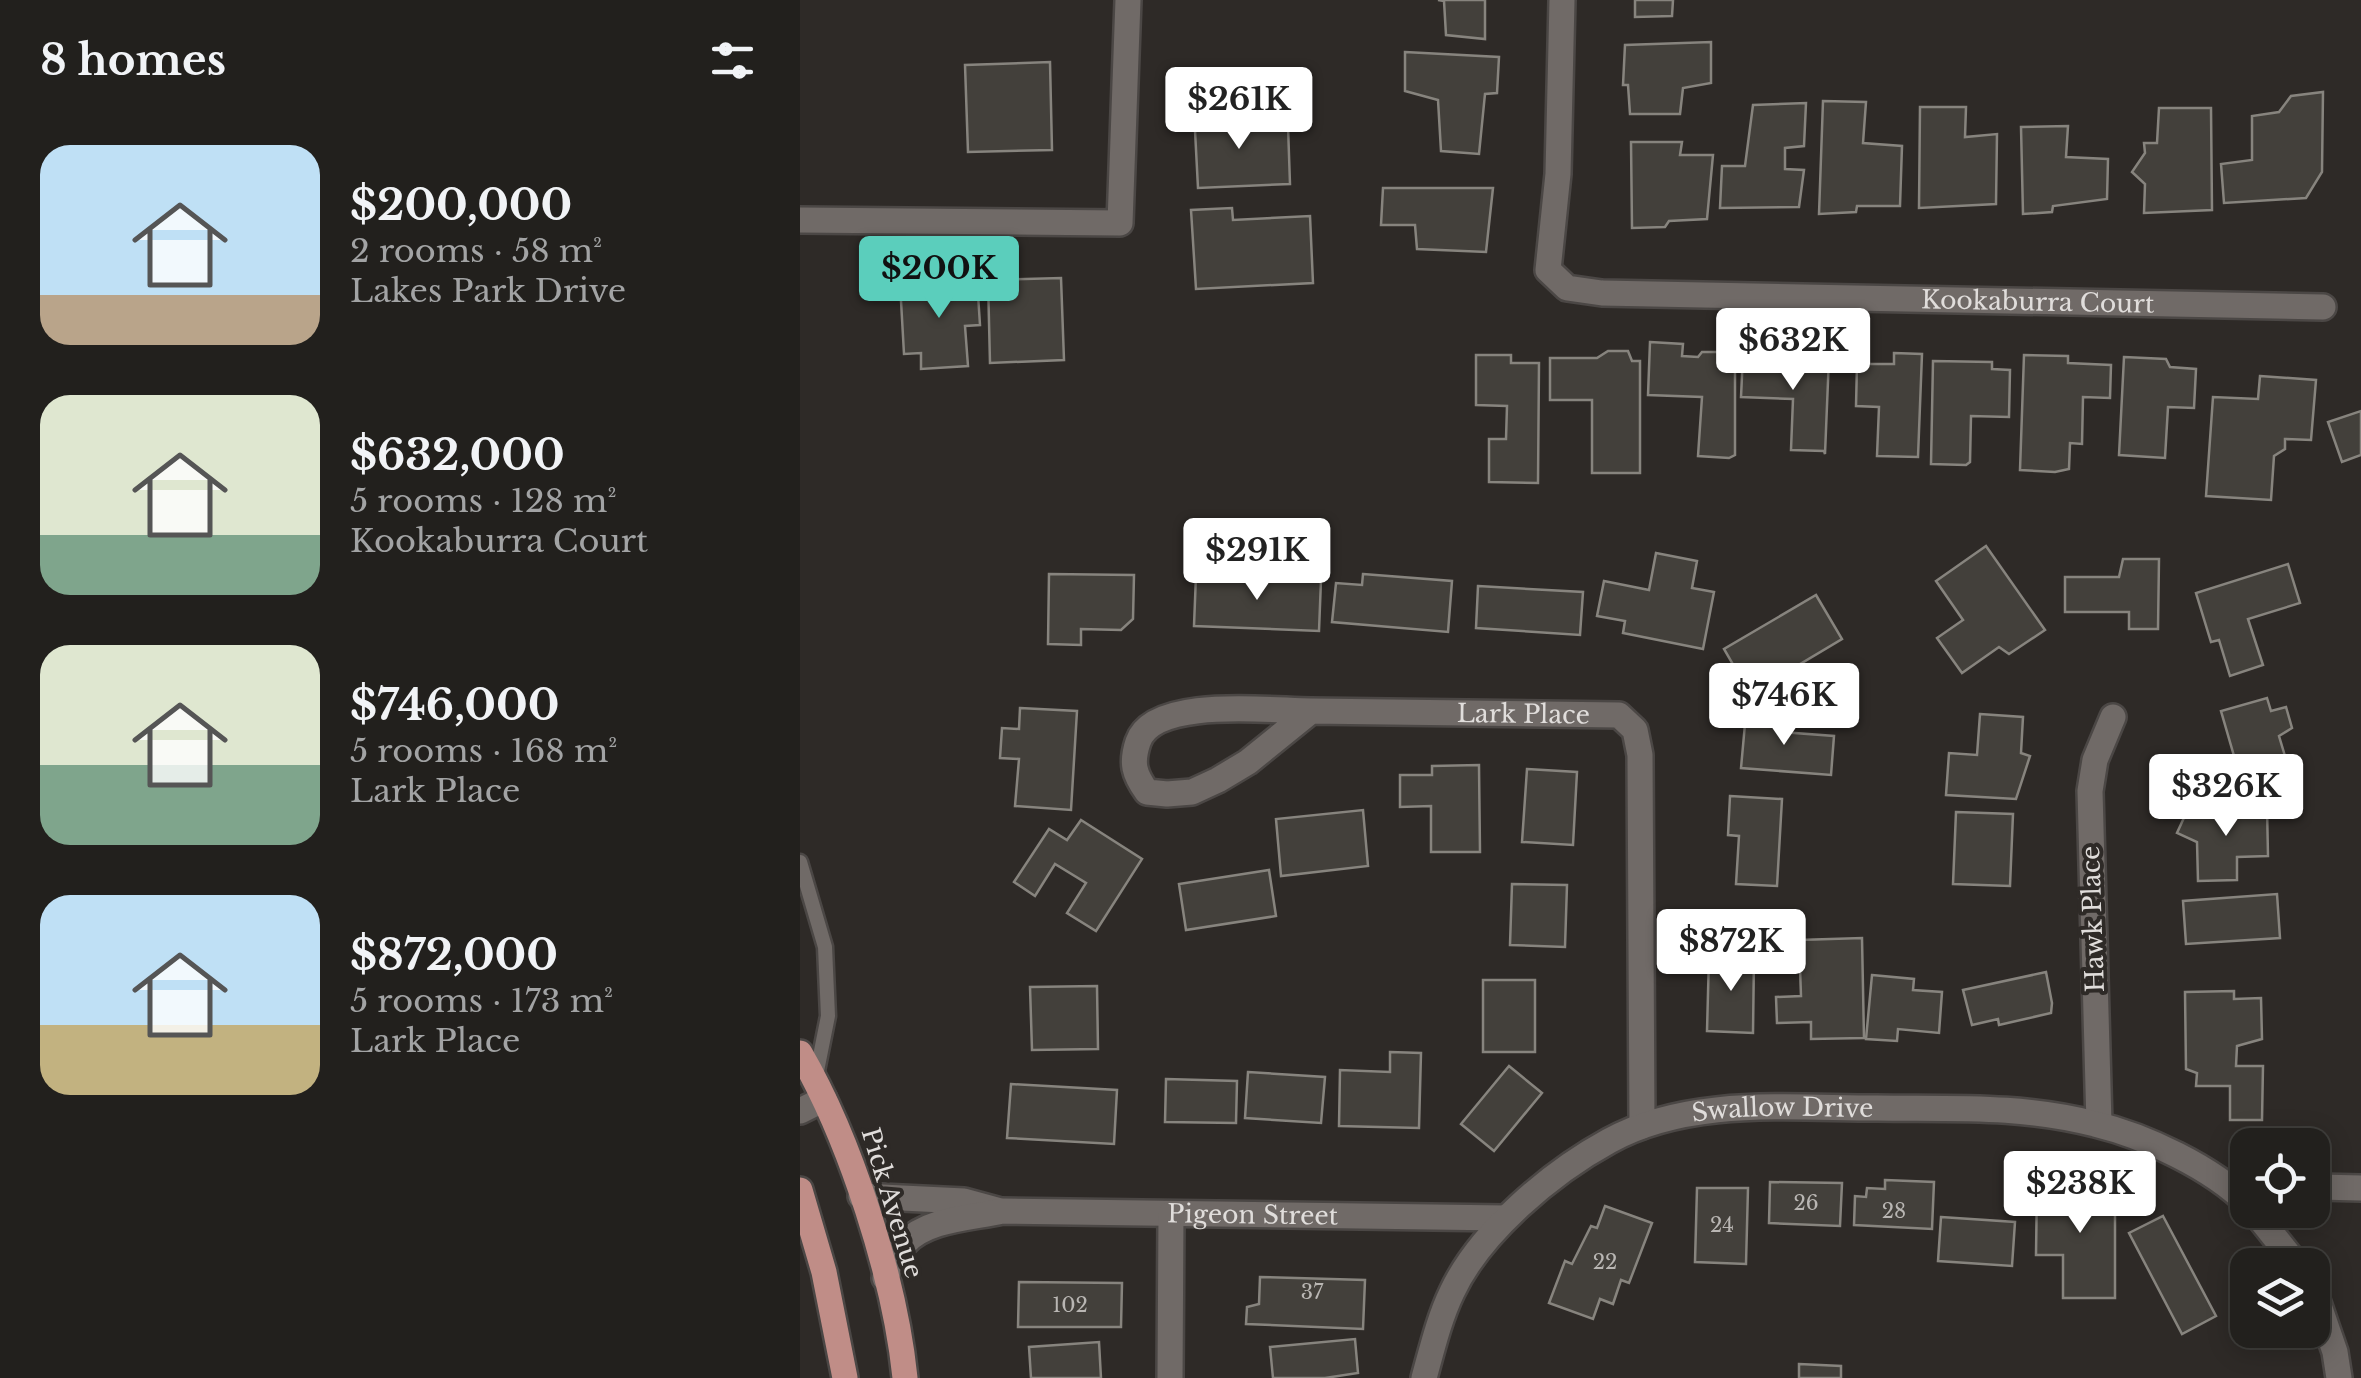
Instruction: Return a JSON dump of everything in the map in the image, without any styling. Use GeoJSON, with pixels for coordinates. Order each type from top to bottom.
{"type":"FeatureCollection","features":[{"type":"Feature","properties":{"kind":"main road","name":"Pick Avenue"},"geometry":{"type":"LineString","coordinates":[[800,1053],[820,1090],[861,1196],[885,1278],[905,1378]]}},
{"type":"Feature","properties":{"kind":"main road"},"geometry":{"type":"LineString","coordinates":[[800,1190],[824,1272],[845,1378]]}},
{"type":"Feature","properties":{"kind":"street"},"geometry":{"type":"LineString","coordinates":[[800,220],[1120,223],[1128,0]]}},
{"type":"Feature","properties":{"kind":"street","name":"Kookaburra Court"},"geometry":{"type":"LineString","coordinates":[[1562,0],[1558,174],[1548,270],[1566,288],[1622,293],[2323,308]]}},
{"type":"Feature","properties":{"kind":"street","name":"Lark Place"},"geometry":{"type":"LineString","coordinates":[[1311,711],[1248,762],[1192,792],[1147,792],[1136,776],[1132,758],[1140,734],[1182,712],[1311,711],[1619,715],[1635,730],[1640,756],[1642,1126]]}},
{"type":"Feature","properties":{"kind":"street","name":"Hawk Place"},"geometry":{"type":"LineString","coordinates":[[2099,1124],[2090,792],[2094,760],[2113,717]]}},
{"type":"Feature","properties":{"kind":"street"},"geometry":{"type":"LineString","coordinates":[[800,1111],[820,1090]]}},
{"type":"Feature","properties":{"kind":"street","name":"Swallow Drive"},"geometry":{"type":"LineString","coordinates":[[1424,1378],[1437,1327],[1453,1288],[1505,1218],[1608,1141],[1662,1118],[1716,1110],[2024,1109],[2099,1124],[2184,1158],[2230,1186]]}},
{"type":"Feature","properties":{"kind":"street"},"geometry":{"type":"LineString","coordinates":[[2330,1187],[2361,1188]]}},
{"type":"Feature","properties":{"kind":"street","name":"Pigeon Street"},"geometry":{"type":"LineString","coordinates":[[861,1196],[964,1201],[1002,1211]]}},
{"type":"Feature","properties":{"kind":"street","name":"Pigeon Street"},"geometry":{"type":"LineString","coordinates":[[885,1278],[903,1244],[919,1232],[1002,1211],[1505,1218]]}},
{"type":"Feature","properties":{"kind":"street"},"geometry":{"type":"LineString","coordinates":[[1170,1378],[1171,1214]]}},
{"type":"Feature","properties":{"kind":"street"},"geometry":{"type":"LineString","coordinates":[[2330,1340],[2339,1378]]}},
{"type":"Feature","properties":{"kind":"lane"},"geometry":{"type":"LineString","coordinates":[[800,862],[825,947],[828,1016],[820,1090]]}},
{"type":"Feature","properties":{"kind":"building"},"geometry":{"type":"Polygon","coordinates":[[[1438,0],[1485,0],[1485,39],[1446,35],[1444,1],[1438,0]]]}},
{"type":"Feature","properties":{"kind":"building"},"geometry":{"type":"Polygon","coordinates":[[[1635,0],[1673,0],[1672,16],[1635,17],[1635,0]]]}},
{"type":"Feature","properties":{"kind":"building"},"geometry":{"type":"Polygon","coordinates":[[[1711,42],[1711,83],[1683,88],[1680,114],[1630,114],[1628,85],[1623,85],[1625,45],[1711,42]]]}},
{"type":"Feature","properties":{"kind":"building"},"geometry":{"type":"Polygon","coordinates":[[[1405,52],[1499,57],[1497,93],[1485,94],[1479,154],[1441,151],[1438,100],[1405,91],[1405,52]]]}},
{"type":"Feature","properties":{"kind":"building"},"geometry":{"type":"Polygon","coordinates":[[[1050,62],[1052,150],[968,152],[965,65],[1050,62]]]}},
{"type":"Feature","properties":{"kind":"building"},"geometry":{"type":"Polygon","coordinates":[[[2323,92],[2322,172],[2306,198],[2224,203],[2221,164],[2252,160],[2252,116],[2279,112],[2291,96],[2323,92]]]}},
{"type":"Feature","properties":{"kind":"building"},"geometry":{"type":"Polygon","coordinates":[[[1823,101],[1866,102],[1863,143],[1902,146],[1900,206],[1857,206],[1856,212],[1819,214],[1823,101]]]}},
{"type":"Feature","properties":{"kind":"building"},"geometry":{"type":"Polygon","coordinates":[[[1806,103],[1804,146],[1785,148],[1785,169],[1804,170],[1799,207],[1720,208],[1722,166],[1745,166],[1753,105],[1806,103]]]}},
{"type":"Feature","properties":{"kind":"building"},"geometry":{"type":"Polygon","coordinates":[[[1920,107],[1966,107],[1965,137],[1997,134],[1996,204],[1919,208],[1920,107]]]}},
{"type":"Feature","properties":{"kind":"building"},"geometry":{"type":"Polygon","coordinates":[[[2159,108],[2211,108],[2212,210],[2144,213],[2145,184],[2132,172],[2145,153],[2144,143],[2157,143],[2159,108]]]}},
{"type":"Feature","properties":{"kind":"building"},"geometry":{"type":"Polygon","coordinates":[[[1232,109],[1233,128],[1288,126],[1290,184],[1198,188],[1194,111],[1232,109]]]}},
{"type":"Feature","properties":{"kind":"building"},"geometry":{"type":"Polygon","coordinates":[[[2068,126],[2066,157],[2108,159],[2107,199],[2053,206],[2052,212],[2023,214],[2021,127],[2068,126]]]}},
{"type":"Feature","properties":{"kind":"building"},"geometry":{"type":"Polygon","coordinates":[[[1631,142],[1682,142],[1680,155],[1713,155],[1707,219],[1632,228],[1631,142]]]}},
{"type":"Feature","properties":{"kind":"building"},"geometry":{"type":"Polygon","coordinates":[[[1383,188],[1493,188],[1486,252],[1417,249],[1415,225],[1381,225],[1383,188]]]}},
{"type":"Feature","properties":{"kind":"building"},"geometry":{"type":"Polygon","coordinates":[[[1232,208],[1233,220],[1310,216],[1313,283],[1196,289],[1191,210],[1232,208]]]}},
{"type":"Feature","properties":{"kind":"building"},"geometry":{"type":"Polygon","coordinates":[[[1061,278],[1064,360],[990,363],[988,280],[1061,278]]]}},
{"type":"Feature","properties":{"kind":"building"},"geometry":{"type":"Polygon","coordinates":[[[977,279],[980,325],[965,326],[968,366],[921,369],[921,353],[904,354],[900,283],[977,279]]]}},
{"type":"Feature","properties":{"kind":"building"},"geometry":{"type":"Polygon","coordinates":[[[1650,342],[1683,344],[1682,356],[1735,352],[1735,455],[1698,456],[1702,397],[1648,395],[1650,342]]]}},
{"type":"Feature","properties":{"kind":"building"},"geometry":{"type":"Polygon","coordinates":[[[1608,351],[1628,351],[1632,361],[1640,361],[1640,473],[1592,473],[1592,400],[1550,400],[1550,358],[1597,358],[1608,351]]]}},
{"type":"Feature","properties":{"kind":"building"},"geometry":{"type":"Polygon","coordinates":[[[1894,353],[1922,354],[1918,457],[1877,456],[1879,407],[1856,406],[1857,364],[1894,364],[1894,353]]]}},
{"type":"Feature","properties":{"kind":"building"},"geometry":{"type":"Polygon","coordinates":[[[1476,355],[1511,355],[1511,363],[1539,363],[1538,483],[1489,482],[1489,439],[1506,439],[1507,406],[1476,405],[1476,355]]]}},
{"type":"Feature","properties":{"kind":"building"},"geometry":{"type":"Polygon","coordinates":[[[1743,355],[1829,357],[1825,454],[1791,450],[1793,399],[1741,397],[1743,355]]]}},
{"type":"Feature","properties":{"kind":"building"},"geometry":{"type":"Polygon","coordinates":[[[2024,355],[2068,356],[2068,363],[2111,365],[2110,398],[2083,397],[2082,444],[2070,443],[2069,469],[2020,470],[2024,355]]]}},
{"type":"Feature","properties":{"kind":"building"},"geometry":{"type":"Polygon","coordinates":[[[2124,357],[2166,359],[2170,367],[2196,369],[2194,408],[2168,407],[2165,458],[2119,455],[2124,357]]]}},
{"type":"Feature","properties":{"kind":"building"},"geometry":{"type":"Polygon","coordinates":[[[1933,361],[1992,362],[1992,369],[2010,370],[2009,417],[1971,416],[1970,462],[1966,465],[1931,464],[1933,361]]]}},
{"type":"Feature","properties":{"kind":"building"},"geometry":{"type":"Polygon","coordinates":[[[2260,376],[2316,380],[2311,440],[2285,439],[2285,449],[2274,456],[2271,500],[2206,496],[2213,397],[2258,399],[2260,376]]]}},
{"type":"Feature","properties":{"kind":"building"},"geometry":{"type":"Polygon","coordinates":[[[2361,411],[2361,455],[2342,462],[2328,422],[2361,411]]]}},
{"type":"Feature","properties":{"kind":"building"},"geometry":{"type":"Polygon","coordinates":[[[1986,546],[2045,630],[2009,654],[1999,647],[1962,673],[1937,638],[1963,620],[1936,581],[1986,546]]]}},
{"type":"Feature","properties":{"kind":"building"},"geometry":{"type":"Polygon","coordinates":[[[1656,553],[1697,561],[1692,588],[1714,592],[1703,649],[1623,633],[1625,621],[1597,616],[1604,581],[1649,590],[1656,553]]]}},
{"type":"Feature","properties":{"kind":"building"},"geometry":{"type":"Polygon","coordinates":[[[2123,559],[2159,559],[2158,629],[2129,629],[2129,612],[2065,612],[2065,577],[2119,577],[2123,559]]]}},
{"type":"Feature","properties":{"kind":"building"},"geometry":{"type":"Polygon","coordinates":[[[2288,564],[2300,603],[2248,619],[2263,665],[2230,676],[2219,640],[2211,642],[2196,593],[2288,564]]]}},
{"type":"Feature","properties":{"kind":"building"},"geometry":{"type":"Polygon","coordinates":[[[1049,574],[1134,575],[1133,619],[1121,630],[1081,629],[1081,645],[1048,644],[1049,574]]]}},
{"type":"Feature","properties":{"kind":"building"},"geometry":{"type":"Polygon","coordinates":[[[1363,574],[1452,581],[1448,632],[1332,622],[1336,583],[1362,585],[1363,574]]]}},
{"type":"Feature","properties":{"kind":"building"},"geometry":{"type":"Polygon","coordinates":[[[1196,575],[1321,580],[1319,631],[1194,626],[1196,575]]]}},
{"type":"Feature","properties":{"kind":"building"},"geometry":{"type":"Polygon","coordinates":[[[1478,586],[1583,592],[1580,635],[1476,628],[1478,586]]]}},
{"type":"Feature","properties":{"kind":"building"},"geometry":{"type":"Polygon","coordinates":[[[1816,595],[1842,639],[1750,694],[1724,649],[1816,595]]]}},
{"type":"Feature","properties":{"kind":"building"},"geometry":{"type":"Polygon","coordinates":[[[2267,698],[2271,711],[2286,707],[2292,728],[2279,736],[2288,766],[2241,780],[2221,711],[2267,698]]]}},
{"type":"Feature","properties":{"kind":"building"},"geometry":{"type":"Polygon","coordinates":[[[1020,708],[1077,711],[1071,810],[1015,806],[1019,759],[1000,758],[1002,728],[1019,729],[1020,708]]]}},
{"type":"Feature","properties":{"kind":"building"},"geometry":{"type":"Polygon","coordinates":[[[1746,713],[1784,716],[1782,732],[1834,736],[1831,775],[1741,768],[1746,713]]]}},
{"type":"Feature","properties":{"kind":"building"},"geometry":{"type":"Polygon","coordinates":[[[1980,714],[2023,717],[2021,753],[2030,756],[2016,799],[1946,795],[1949,753],[1977,755],[1980,714]]]}},
{"type":"Feature","properties":{"kind":"building"},"geometry":{"type":"Polygon","coordinates":[[[1479,765],[1480,852],[1431,852],[1431,806],[1400,807],[1400,775],[1432,775],[1432,766],[1479,765]]]}},
{"type":"Feature","properties":{"kind":"building"},"geometry":{"type":"Polygon","coordinates":[[[1527,769],[1577,772],[1573,845],[1522,842],[1527,769]]]}},
{"type":"Feature","properties":{"kind":"building"},"geometry":{"type":"Polygon","coordinates":[[[1730,796],[1782,799],[1777,886],[1736,884],[1739,836],[1728,835],[1730,796]]]}},
{"type":"Feature","properties":{"kind":"building"},"geometry":{"type":"Polygon","coordinates":[[[2267,807],[2268,856],[2237,857],[2237,880],[2198,881],[2197,842],[2177,833],[2188,809],[2267,807]]]}},
{"type":"Feature","properties":{"kind":"building"},"geometry":{"type":"Polygon","coordinates":[[[1363,810],[1368,866],[1281,876],[1276,819],[1363,810]]]}},
{"type":"Feature","properties":{"kind":"building"},"geometry":{"type":"Polygon","coordinates":[[[1956,812],[2013,814],[2010,886],[1953,884],[1956,812]]]}},
{"type":"Feature","properties":{"kind":"building"},"geometry":{"type":"Polygon","coordinates":[[[1081,820],[1142,859],[1096,931],[1067,913],[1086,883],[1055,864],[1035,896],[1014,882],[1049,829],[1067,840],[1081,820]]]}},
{"type":"Feature","properties":{"kind":"building"},"geometry":{"type":"Polygon","coordinates":[[[1269,870],[1276,916],[1186,930],[1179,884],[1269,870]]]}},
{"type":"Feature","properties":{"kind":"building"},"geometry":{"type":"Polygon","coordinates":[[[1512,884],[1567,885],[1565,947],[1510,945],[1512,884]]]}},
{"type":"Feature","properties":{"kind":"building"},"geometry":{"type":"Polygon","coordinates":[[[2277,894],[2280,938],[2186,944],[2183,901],[2277,894]]]}},
{"type":"Feature","properties":{"kind":"building"},"geometry":{"type":"Polygon","coordinates":[[[1862,938],[1864,1038],[1811,1039],[1811,1022],[1777,1023],[1776,997],[1801,996],[1799,940],[1862,938]]]}},
{"type":"Feature","properties":{"kind":"building"},"geometry":{"type":"Polygon","coordinates":[[[1709,956],[1754,957],[1753,1033],[1707,1031],[1709,956]]]}},
{"type":"Feature","properties":{"kind":"building"},"geometry":{"type":"Polygon","coordinates":[[[2046,972],[2051,1013],[1999,1025],[1998,1019],[1972,1025],[1963,990],[2046,972]]]}},
{"type":"Feature","properties":{"kind":"building"},"geometry":{"type":"Polygon","coordinates":[[[1872,975],[1914,979],[1913,990],[1942,992],[1939,1033],[1898,1029],[1897,1041],[1866,1039],[1872,975]]]}},
{"type":"Feature","properties":{"kind":"building"},"geometry":{"type":"Polygon","coordinates":[[[1483,980],[1535,980],[1535,1052],[1483,1052],[1483,980]]]}},
{"type":"Feature","properties":{"kind":"building"},"geometry":{"type":"Polygon","coordinates":[[[1097,986],[1098,1049],[1032,1050],[1030,987],[1097,986]]]}},
{"type":"Feature","properties":{"kind":"building"},"geometry":{"type":"Polygon","coordinates":[[[2234,991],[2234,999],[2261,998],[2262,1039],[2237,1046],[2236,1066],[2263,1066],[2262,1120],[2230,1120],[2230,1086],[2196,1086],[2197,1073],[2186,1069],[2185,992],[2234,991]]]}},
{"type":"Feature","properties":{"kind":"building"},"geometry":{"type":"Polygon","coordinates":[[[1390,1052],[1421,1053],[1419,1128],[1339,1126],[1340,1070],[1390,1072],[1390,1052]]]}},
{"type":"Feature","properties":{"kind":"building"},"geometry":{"type":"Polygon","coordinates":[[[1509,1066],[1542,1093],[1494,1151],[1461,1124],[1509,1066]]]}},
{"type":"Feature","properties":{"kind":"building"},"geometry":{"type":"Polygon","coordinates":[[[1248,1072],[1325,1077],[1321,1123],[1245,1118],[1248,1072]]]}},
{"type":"Feature","properties":{"kind":"building"},"geometry":{"type":"Polygon","coordinates":[[[1166,1079],[1237,1081],[1236,1123],[1165,1122],[1166,1079]]]}},
{"type":"Feature","properties":{"kind":"building"},"geometry":{"type":"Polygon","coordinates":[[[1011,1084],[1117,1090],[1114,1144],[1007,1138],[1011,1084]]]}},
{"type":"Feature","properties":{"kind":"building"},"geometry":{"type":"Polygon","coordinates":[[[1885,1180],[1934,1182],[1932,1229],[1854,1225],[1855,1196],[1866,1197],[1867,1188],[1885,1189],[1885,1180]]]}},
{"type":"Feature","properties":{"kind":"building"},"geometry":{"type":"Polygon","coordinates":[[[1770,1182],[1842,1183],[1840,1226],[1769,1223],[1770,1182]]]}},
{"type":"Feature","properties":{"kind":"building"},"geometry":{"type":"Polygon","coordinates":[[[2037,1185],[2115,1185],[2115,1298],[2063,1298],[2063,1255],[2036,1255],[2037,1185]]]}},
{"type":"Feature","properties":{"kind":"building"},"geometry":{"type":"Polygon","coordinates":[[[1697,1188],[1748,1188],[1746,1264],[1695,1262],[1697,1188]]]}},
{"type":"Feature","properties":{"kind":"building"},"geometry":{"type":"Polygon","coordinates":[[[1605,1206],[1652,1223],[1629,1283],[1621,1280],[1613,1304],[1600,1299],[1593,1319],[1549,1303],[1565,1261],[1572,1264],[1591,1226],[1597,1228],[1605,1206]]]}},
{"type":"Feature","properties":{"kind":"building"},"geometry":{"type":"Polygon","coordinates":[[[2163,1216],[2216,1316],[2182,1334],[2129,1233],[2163,1216]]]}},
{"type":"Feature","properties":{"kind":"building"},"geometry":{"type":"Polygon","coordinates":[[[1941,1217],[2015,1222],[2012,1266],[1938,1261],[1941,1217]]]}},
{"type":"Feature","properties":{"kind":"building"},"geometry":{"type":"Polygon","coordinates":[[[1260,1277],[1365,1280],[1363,1329],[1246,1324],[1247,1307],[1259,1304],[1260,1277]]]}},
{"type":"Feature","properties":{"kind":"building"},"geometry":{"type":"Polygon","coordinates":[[[1019,1282],[1122,1283],[1121,1327],[1018,1327],[1019,1282]]]}},
{"type":"Feature","properties":{"kind":"building"},"geometry":{"type":"Polygon","coordinates":[[[1355,1339],[1358,1373],[1325,1378],[1273,1378],[1270,1347],[1355,1339]]]}},
{"type":"Feature","properties":{"kind":"building"},"geometry":{"type":"Polygon","coordinates":[[[1099,1342],[1101,1378],[1031,1378],[1029,1347],[1099,1342]]]}},
{"type":"Feature","properties":{"kind":"building"},"geometry":{"type":"Polygon","coordinates":[[[1799,1364],[1841,1366],[1841,1378],[1799,1378],[1799,1364]]]}}]}
